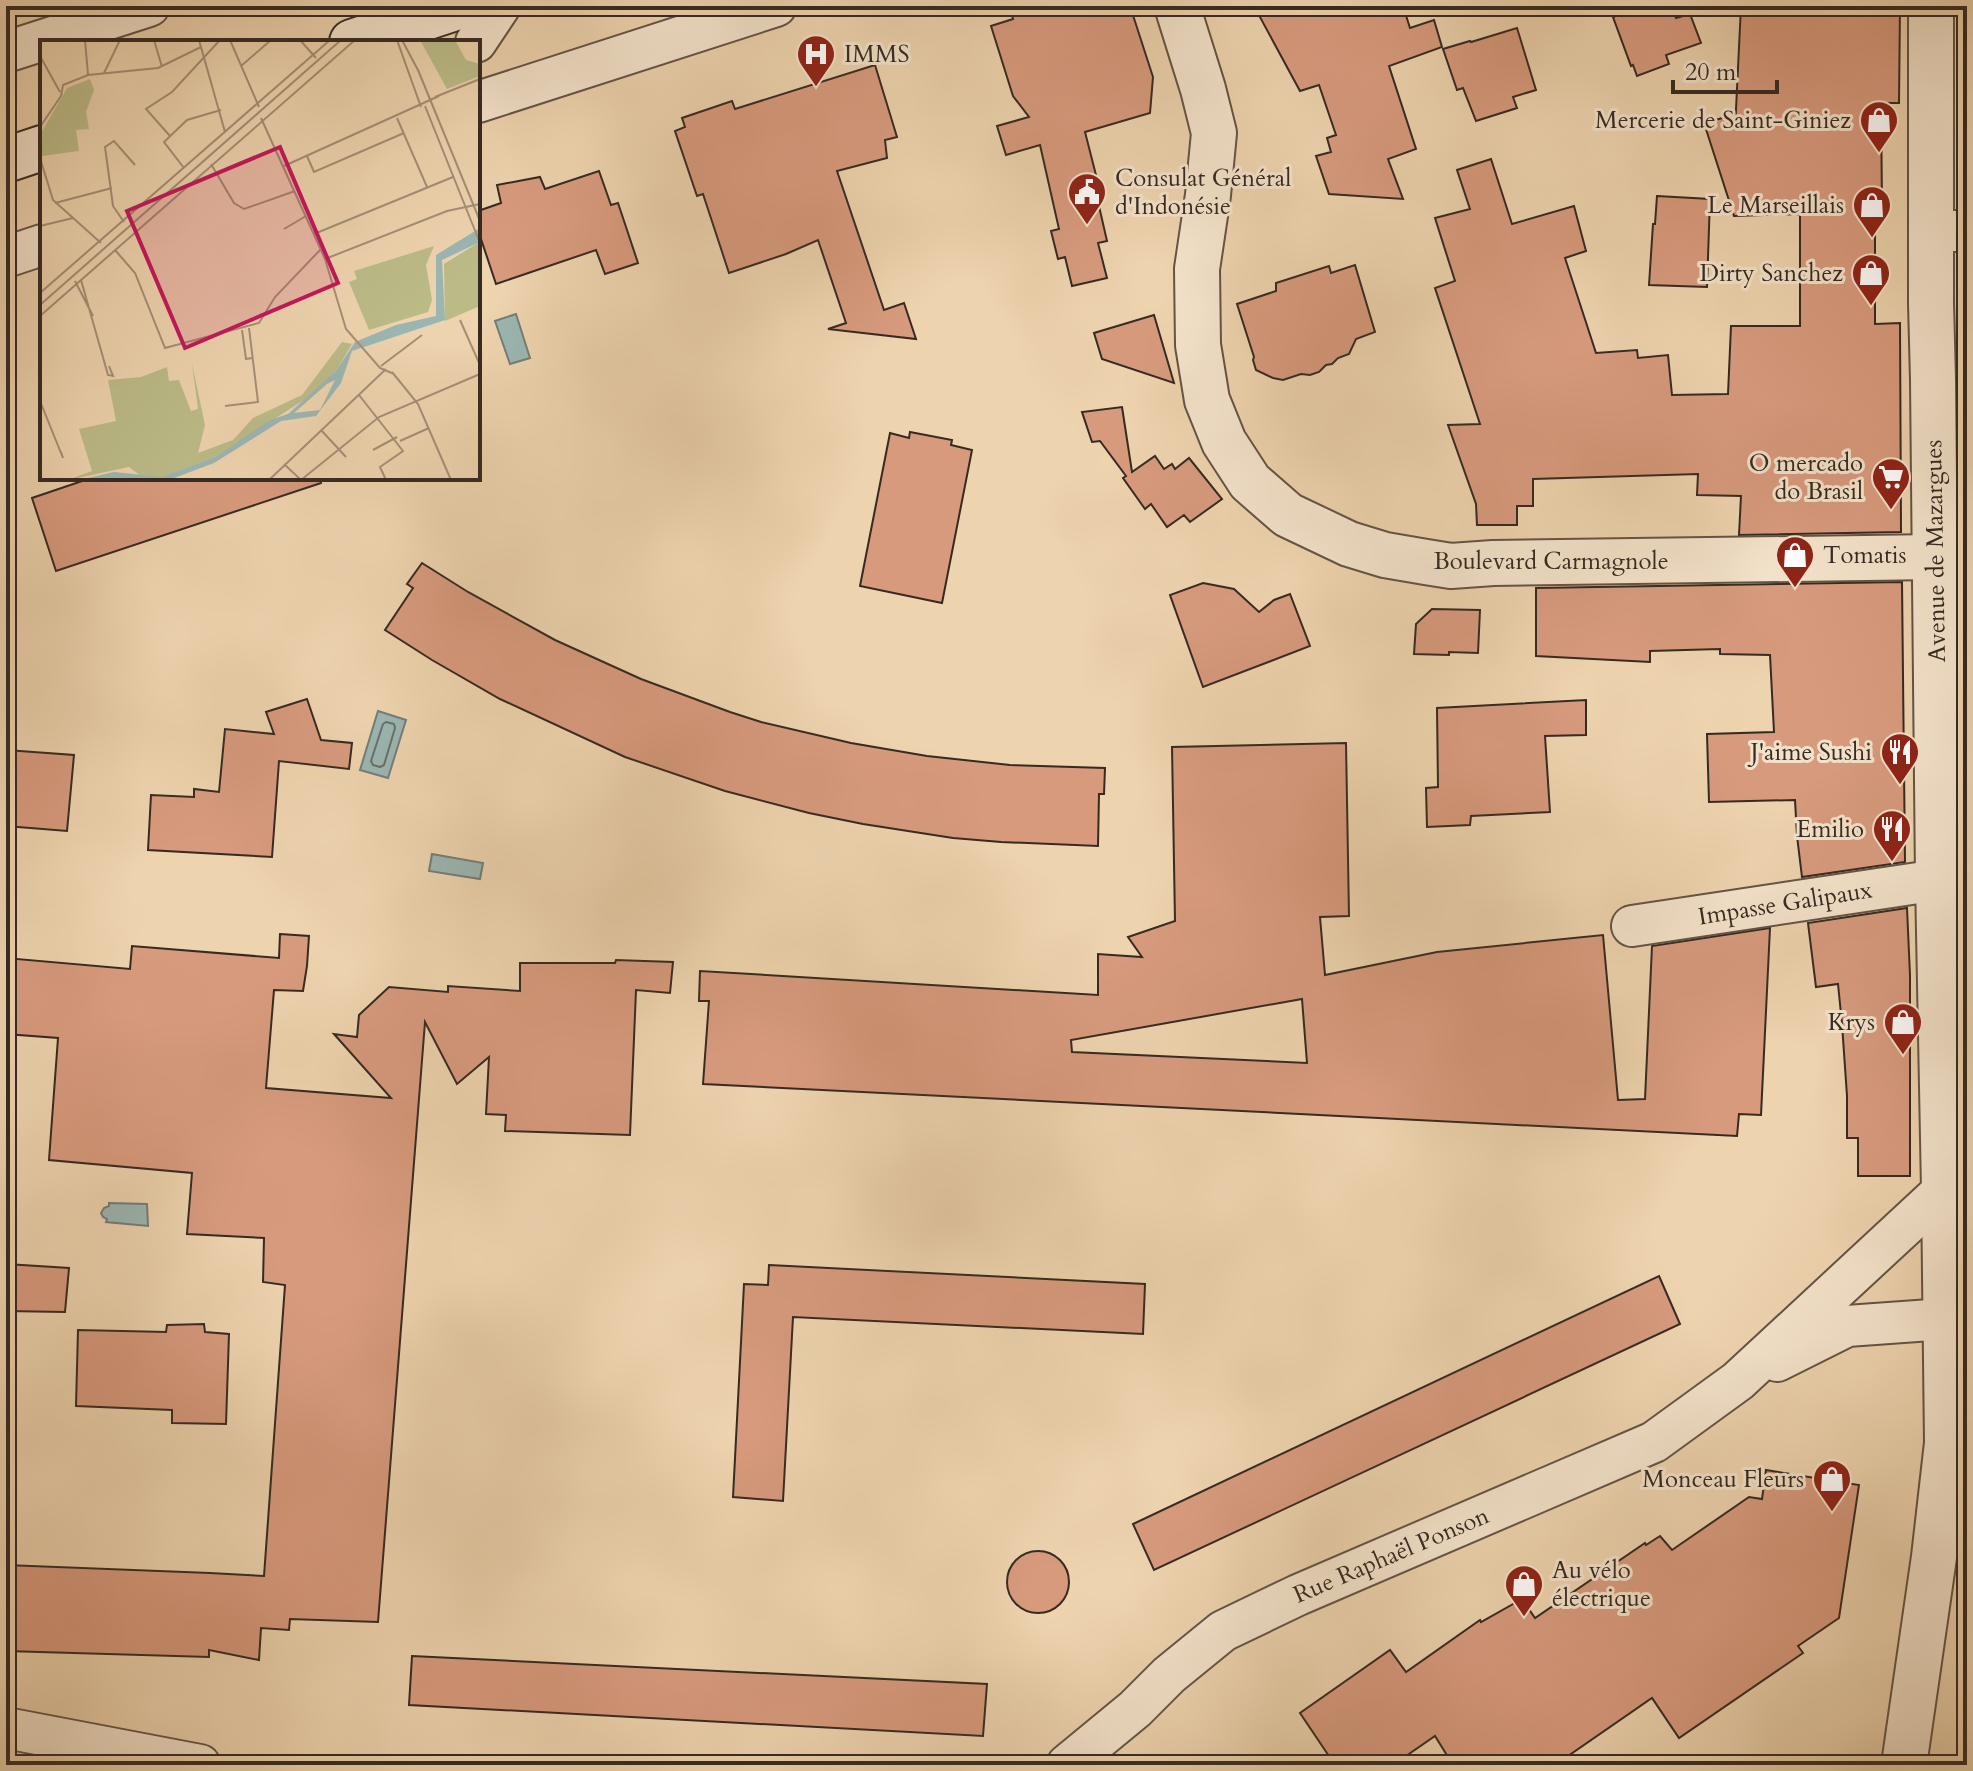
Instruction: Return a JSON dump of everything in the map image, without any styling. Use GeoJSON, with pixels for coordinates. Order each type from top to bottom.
{"type":"FeatureCollection","features":[{"type":"Feature","properties":{"kind":"street"},"geometry":{"type":"LineString","coordinates":[[43,40],[149,6]]}},
{"type":"Feature","properties":{"kind":"street"},"geometry":{"type":"LineString","coordinates":[[358,40],[461,6]]}},
{"type":"Feature","properties":{"kind":"street"},"geometry":{"type":"LineString","coordinates":[[477,40],[500,6]]}},
{"type":"Feature","properties":{"kind":"street"},"geometry":{"type":"LineString","coordinates":[[480,101],[776,6]]}},
{"type":"Feature","properties":{"kind":"street","name":"Boulevard Carmagnole"},"geometry":{"type":"LineString","coordinates":[[1177,6],[1214,133],[1197,269],[1198,345],[1207,400],[1224,442],[1250,482],[1288,515],[1349,544],[1385,555],[1451,566],[1935,557]]}},
{"type":"Feature","properties":{"kind":"street","name":"Avenue de Mazargues"},"geometry":{"type":"LineString","coordinates":[[1904,1765],[1934,1557],[1957,1444],[1945,1319],[1944,1190],[1955,1115],[1938,880],[1952,717],[1935,557],[1931,303],[1949,231],[1931,6]]}},
{"type":"Feature","properties":{"kind":"street"},"geometry":{"type":"LineString","coordinates":[[6,52],[40,41]]}},
{"type":"Feature","properties":{"kind":"street"},"geometry":{"type":"LineString","coordinates":[[6,257],[40,246]]}},
{"type":"Feature","properties":{"kind":"street","name":"Impasse Galipaux"},"geometry":{"type":"LineString","coordinates":[[1632,926],[1938,880]]}},
{"type":"Feature","properties":{"kind":"street","name":"Rue Raphaël Ponson"},"geometry":{"type":"LineString","coordinates":[[1067,1765],[1223,1631],[1298,1595],[1654,1442],[1838,1311],[1944,1190]]}},
{"type":"Feature","properties":{"kind":"street"},"geometry":{"type":"LineString","coordinates":[[1838,1311],[1945,1319]]}},
{"type":"Feature","properties":{"kind":"street"},"geometry":{"type":"LineString","coordinates":[[6,1728],[200,1765]]}},
{"type":"Feature","properties":{"kind":"water"},"geometry":{"type":"Polygon","coordinates":[[[516,314],[530,358],[510,364],[495,321],[516,314]]]}},
{"type":"Feature","properties":{"kind":"water"},"geometry":{"type":"Polygon","coordinates":[[[378,711],[406,720],[388,778],[360,770],[378,711]]]}},
{"type":"Feature","properties":{"kind":"water"},"geometry":{"type":"Polygon","coordinates":[[[432,854],[483,863],[480,879],[429,871],[432,854]]]}},
{"type":"Feature","properties":{"kind":"water"},"geometry":{"type":"Polygon","coordinates":[[[109,1203],[147,1204],[148,1226],[106,1222],[101,1213],[109,1203]]]}},
{"type":"Feature","properties":{"kind":"building"},"geometry":{"type":"Polygon","coordinates":[[[1047,6],[1130,6],[1153,77],[1150,113],[1085,132],[1097,179],[1093,180],[1107,241],[1098,243],[1107,278],[1072,286],[1065,257],[1058,259],[1051,231],[1059,229],[1040,145],[1006,155],[997,126],[1029,117],[1013,96],[991,26],[1013,19],[1012,15],[1030,9],[1048,9],[1047,6]]]}},
{"type":"Feature","properties":{"kind":"building"},"geometry":{"type":"Polygon","coordinates":[[[1254,6],[1403,6],[1410,28],[1434,20],[1442,47],[1389,66],[1416,149],[1388,159],[1403,199],[1329,194],[1316,156],[1331,152],[1327,138],[1336,135],[1319,85],[1300,91],[1254,6]]]}},
{"type":"Feature","properties":{"kind":"building"},"geometry":{"type":"Polygon","coordinates":[[[1644,6],[1671,6],[1676,18],[1690,14],[1701,43],[1666,55],[1669,64],[1637,76],[1613,17],[1644,6]]]}},
{"type":"Feature","properties":{"kind":"building"},"geometry":{"type":"Polygon","coordinates":[[[1741,6],[1900,6],[1899,103],[1881,103],[1882,205],[1875,206],[1875,324],[1900,323],[1901,532],[1739,535],[1741,496],[1697,495],[1698,474],[1533,479],[1533,506],[1517,506],[1517,525],[1477,525],[1476,504],[1448,425],[1480,424],[1435,288],[1455,281],[1435,218],[1470,209],[1457,170],[1491,159],[1512,224],[1574,206],[1586,251],[1565,258],[1596,353],[1637,350],[1638,358],[1668,355],[1672,395],[1728,394],[1731,326],[1800,326],[1800,214],[1734,216],[1704,123],[1730,116],[1735,130],[1741,6]]]}},
{"type":"Feature","properties":{"kind":"building"},"geometry":{"type":"Polygon","coordinates":[[[1517,28],[1536,90],[1513,97],[1517,108],[1476,121],[1463,88],[1457,90],[1443,49],[1517,28]]]}},
{"type":"Feature","properties":{"kind":"building"},"geometry":{"type":"Polygon","coordinates":[[[875,65],[897,137],[885,140],[887,158],[837,171],[884,310],[904,303],[916,339],[828,329],[846,323],[818,240],[729,273],[703,194],[697,196],[675,131],[685,127],[682,118],[732,101],[735,109],[875,65]]]}},
{"type":"Feature","properties":{"kind":"building"},"geometry":{"type":"Polygon","coordinates":[[[599,171],[611,205],[618,203],[638,263],[605,274],[596,250],[496,284],[480,236],[480,210],[501,203],[497,185],[540,177],[545,189],[599,171]]]}},
{"type":"Feature","properties":{"kind":"building"},"geometry":{"type":"Polygon","coordinates":[[[1657,196],[1710,199],[1707,287],[1649,285],[1657,196]]]}},
{"type":"Feature","properties":{"kind":"building"},"geometry":{"type":"Polygon","coordinates":[[[1355,265],[1375,332],[1356,339],[1349,354],[1310,375],[1301,374],[1283,380],[1256,370],[1237,304],[1276,291],[1276,283],[1329,266],[1331,273],[1355,265]]]}},
{"type":"Feature","properties":{"kind":"building"},"geometry":{"type":"Polygon","coordinates":[[[1154,315],[1174,383],[1102,359],[1094,333],[1154,315]]]}},
{"type":"Feature","properties":{"kind":"building"},"geometry":{"type":"Polygon","coordinates":[[[1122,407],[1132,472],[1155,456],[1164,469],[1172,464],[1175,469],[1189,458],[1222,499],[1190,522],[1184,515],[1167,527],[1151,504],[1145,509],[1100,441],[1092,442],[1082,412],[1122,407]]]}},
{"type":"Feature","properties":{"kind":"building"},"geometry":{"type":"Polygon","coordinates":[[[910,432],[952,440],[951,445],[972,450],[942,603],[860,586],[890,433],[909,438],[910,432]]]}},
{"type":"Feature","properties":{"kind":"building"},"geometry":{"type":"Polygon","coordinates":[[[85,480],[320,480],[321,483],[56,571],[32,498],[85,480]]]}},
{"type":"Feature","properties":{"kind":"building"},"geometry":{"type":"Polygon","coordinates":[[[422,563],[555,640],[641,679],[761,722],[851,743],[927,756],[1010,765],[1105,768],[1104,794],[1099,794],[1098,846],[953,838],[863,824],[725,791],[625,757],[500,699],[385,630],[413,588],[407,584],[422,563]]]}},
{"type":"Feature","properties":{"kind":"building"},"geometry":{"type":"Polygon","coordinates":[[[1902,582],[1905,862],[1802,877],[1795,800],[1709,802],[1707,734],[1774,732],[1770,655],[1720,654],[1720,649],[1650,651],[1650,662],[1536,656],[1536,588],[1902,582]]]}},
{"type":"Feature","properties":{"kind":"building"},"geometry":{"type":"Polygon","coordinates":[[[1203,583],[1234,589],[1259,612],[1274,600],[1290,594],[1310,646],[1203,687],[1170,595],[1203,583]]]}},
{"type":"Feature","properties":{"kind":"building"},"geometry":{"type":"Polygon","coordinates":[[[1432,609],[1480,610],[1478,653],[1414,654],[1416,624],[1432,609]]]}},
{"type":"Feature","properties":{"kind":"building"},"geometry":{"type":"Polygon","coordinates":[[[307,699],[321,740],[352,743],[349,769],[279,761],[272,857],[148,850],[151,795],[194,797],[194,789],[219,792],[225,729],[274,734],[266,712],[307,699]]]}},
{"type":"Feature","properties":{"kind":"building"},"geometry":{"type":"Polygon","coordinates":[[[1586,700],[1586,735],[1545,736],[1550,812],[1471,816],[1470,825],[1427,827],[1426,788],[1438,787],[1437,708],[1586,700]]]}},
{"type":"Feature","properties":{"kind":"building"},"geometry":{"type":"Polygon","coordinates":[[[1346,743],[1349,916],[1320,917],[1325,975],[1437,952],[1603,935],[1618,1100],[1645,1099],[1652,946],[1770,928],[1761,1115],[1739,1114],[1737,1136],[703,1084],[709,1001],[699,1001],[700,971],[1098,995],[1098,954],[1142,957],[1128,937],[1175,921],[1172,747],[1346,743]],[[1302,999],[1071,1040],[1072,1052],[1307,1063],[1302,999]]]}},
{"type":"Feature","properties":{"kind":"building"},"geometry":{"type":"Polygon","coordinates":[[[6,750],[74,755],[67,831],[6,826],[6,750]]]}},
{"type":"Feature","properties":{"kind":"building"},"geometry":{"type":"Polygon","coordinates":[[[1907,908],[1910,1176],[1858,1176],[1858,1138],[1847,1138],[1847,1096],[1838,984],[1816,987],[1808,923],[1907,908]]]}},
{"type":"Feature","properties":{"kind":"building"},"geometry":{"type":"Polygon","coordinates":[[[280,934],[309,936],[307,966],[303,991],[274,990],[266,1088],[391,1098],[334,1034],[357,1037],[359,1015],[389,987],[448,992],[448,986],[520,991],[520,963],[673,962],[670,993],[636,990],[630,1135],[505,1131],[506,1115],[486,1114],[489,1057],[457,1084],[425,1022],[378,1622],[290,1619],[289,1630],[261,1628],[259,1660],[209,1650],[209,1657],[6,1651],[6,1565],[264,1576],[285,1285],[263,1282],[264,1238],[187,1234],[192,1173],[49,1160],[58,1038],[6,1034],[6,958],[130,969],[132,946],[279,958],[280,934]]]}},
{"type":"Feature","properties":{"kind":"building"},"geometry":{"type":"Polygon","coordinates":[[[6,1264],[69,1268],[65,1312],[6,1311],[6,1264]]]}},
{"type":"Feature","properties":{"kind":"building"},"geometry":{"type":"Polygon","coordinates":[[[769,1265],[1145,1284],[1143,1334],[793,1317],[783,1501],[733,1497],[744,1284],[768,1285],[769,1265]]]}},
{"type":"Feature","properties":{"kind":"building"},"geometry":{"type":"Polygon","coordinates":[[[1659,1276],[1680,1324],[1154,1570],[1133,1524],[1659,1276]]]}},
{"type":"Feature","properties":{"kind":"building"},"geometry":{"type":"Polygon","coordinates":[[[204,1324],[205,1332],[229,1334],[226,1424],[172,1423],[172,1410],[76,1406],[78,1330],[166,1332],[167,1325],[204,1324]]]}},
{"type":"Feature","properties":{"kind":"building"},"geometry":{"type":"Polygon","coordinates":[[[1766,1470],[1859,1485],[1839,1618],[1798,1646],[1803,1653],[1679,1738],[1652,1698],[1555,1765],[1453,1765],[1435,1736],[1393,1765],[1335,1765],[1300,1713],[1390,1650],[1406,1672],[1480,1620],[1522,1599],[1535,1618],[1645,1543],[1660,1536],[1672,1550],[1749,1497],[1762,1499],[1766,1470]]]}},
{"type":"Feature","properties":{"kind":"building"},"geometry":{"type":"Polygon","coordinates":[[[1038,1551],[1050,1553],[1060,1560],[1067,1570],[1067,1594],[1060,1604],[1050,1611],[1038,1613],[1026,1611],[1016,1604],[1009,1594],[1007,1582],[1009,1570],[1016,1560],[1026,1553],[1038,1551]]]}},
{"type":"Feature","properties":{"kind":"building"},"geometry":{"type":"Polygon","coordinates":[[[412,1656],[987,1684],[983,1736],[409,1705],[412,1656]]]}},
{"type":"Feature","properties":{"kind":"place","name":"IMMS"},"geometry":{"type":"Point","coordinates":[816,88]}},
{"type":"Feature","properties":{"kind":"place","name":"Mercerie de Saint-Giniez"},"geometry":{"type":"Point","coordinates":[1879,154]}},
{"type":"Feature","properties":{"kind":"place","name":"Consulat Général d'Indonésie"},"geometry":{"type":"Point","coordinates":[1087,226]}},
{"type":"Feature","properties":{"kind":"place","name":"Le Marseillais"},"geometry":{"type":"Point","coordinates":[1872,239]}},
{"type":"Feature","properties":{"kind":"place","name":"Dirty Sanchez"},"geometry":{"type":"Point","coordinates":[1871,307]}},
{"type":"Feature","properties":{"kind":"place","name":"O mercado do Brasil"},"geometry":{"type":"Point","coordinates":[1891,511]}},
{"type":"Feature","properties":{"kind":"place","name":"Tomatis"},"geometry":{"type":"Point","coordinates":[1795,589]}},
{"type":"Feature","properties":{"kind":"place","name":"J'aime Sushi"},"geometry":{"type":"Point","coordinates":[1900,786]}},
{"type":"Feature","properties":{"kind":"place","name":"Emilio"},"geometry":{"type":"Point","coordinates":[1892,863]}},
{"type":"Feature","properties":{"kind":"place","name":"Krys"},"geometry":{"type":"Point","coordinates":[1903,1056]}},
{"type":"Feature","properties":{"kind":"place","name":"Monceau Fleurs"},"geometry":{"type":"Point","coordinates":[1832,1513]}},
{"type":"Feature","properties":{"kind":"place","name":"Au vélo électrique"},"geometry":{"type":"Point","coordinates":[1524,1618]}}]}
